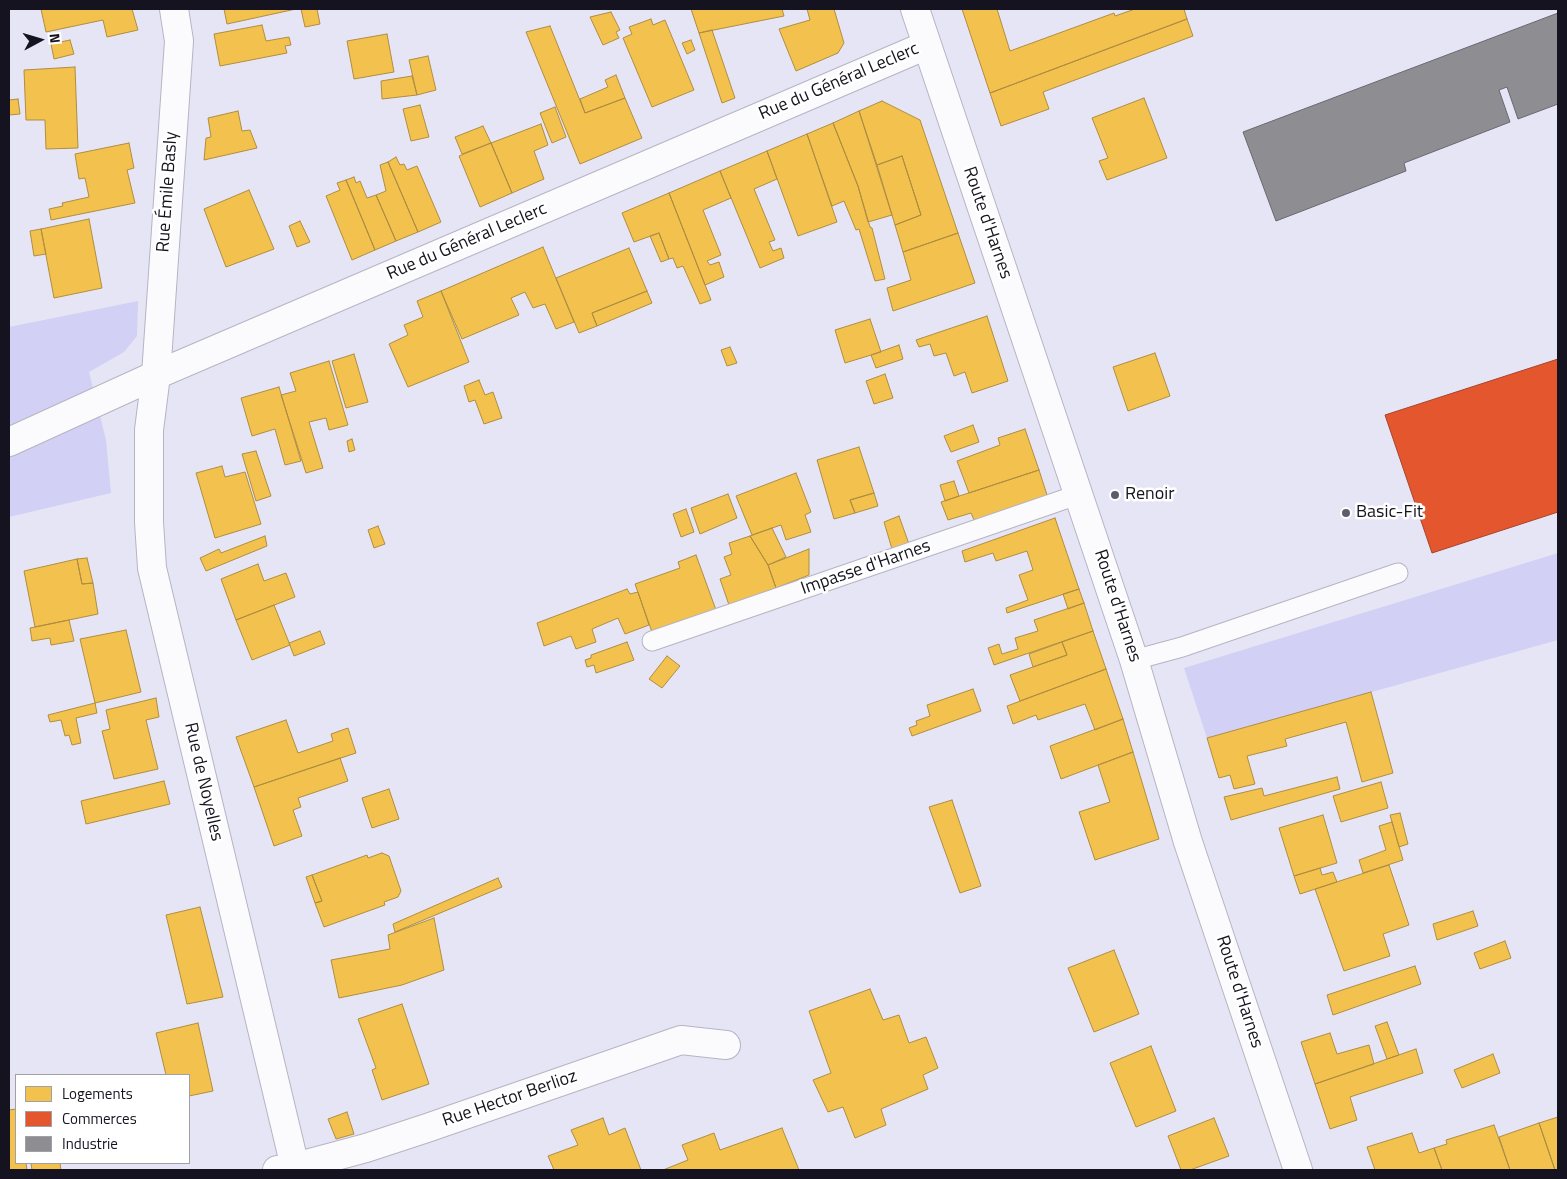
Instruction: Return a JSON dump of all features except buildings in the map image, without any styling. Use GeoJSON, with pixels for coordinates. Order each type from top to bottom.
{"type":"FeatureCollection","features":[{"type":"Feature","properties":{"kind":"street","name":"Rue Émile Basly"},"geometry":{"type":"LineString","coordinates":[[156,375],[179,41],[174,9]]}},
{"type":"Feature","properties":{"kind":"street","name":"Route d'Harnes"},"geometry":{"type":"LineString","coordinates":[[914,9],[1050,414],[1080,494],[1134,660],[1188,842],[1298,1170]]}},
{"type":"Feature","properties":{"kind":"street","name":"Rue du Général Leclerc"},"geometry":{"type":"LineString","coordinates":[[9,442],[156,375],[927,45]]}},
{"type":"Feature","properties":{"kind":"street","name":"Rue de Noyelles"},"geometry":{"type":"LineString","coordinates":[[156,375],[149,430],[149,522],[152,568],[289,1169]]}},
{"type":"Feature","properties":{"kind":"street","name":"Rue Hector Berlioz"},"geometry":{"type":"LineString","coordinates":[[289,1169],[366,1148],[427,1128],[681,1040],[726,1045]]}},
{"type":"Feature","properties":{"kind":"lane","name":"Impasse d'Harnes"},"geometry":{"type":"LineString","coordinates":[[652,641],[1080,494]]}},
{"type":"Feature","properties":{"kind":"lane"},"geometry":{"type":"LineString","coordinates":[[1134,660],[1182,647],[1398,573]]}},
{"type":"Feature","properties":{"kind":"shaded area"},"geometry":{"type":"Polygon","coordinates":[[[138,301],[137,336],[124,352],[89,372],[106,440],[111,493],[9,517],[9,327],[138,301]]]}},
{"type":"Feature","properties":{"kind":"shaded area"},"geometry":{"type":"Polygon","coordinates":[[[1558,553],[1558,640],[1207,738],[1184,668],[1558,553]]]}},
{"type":"Feature","properties":{"kind":"place","name":"Renoir"},"geometry":{"type":"Point","coordinates":[1115,495]}},
{"type":"Feature","properties":{"kind":"place","name":"Basic-Fit"},"geometry":{"type":"Point","coordinates":[1346,513]}}]}
